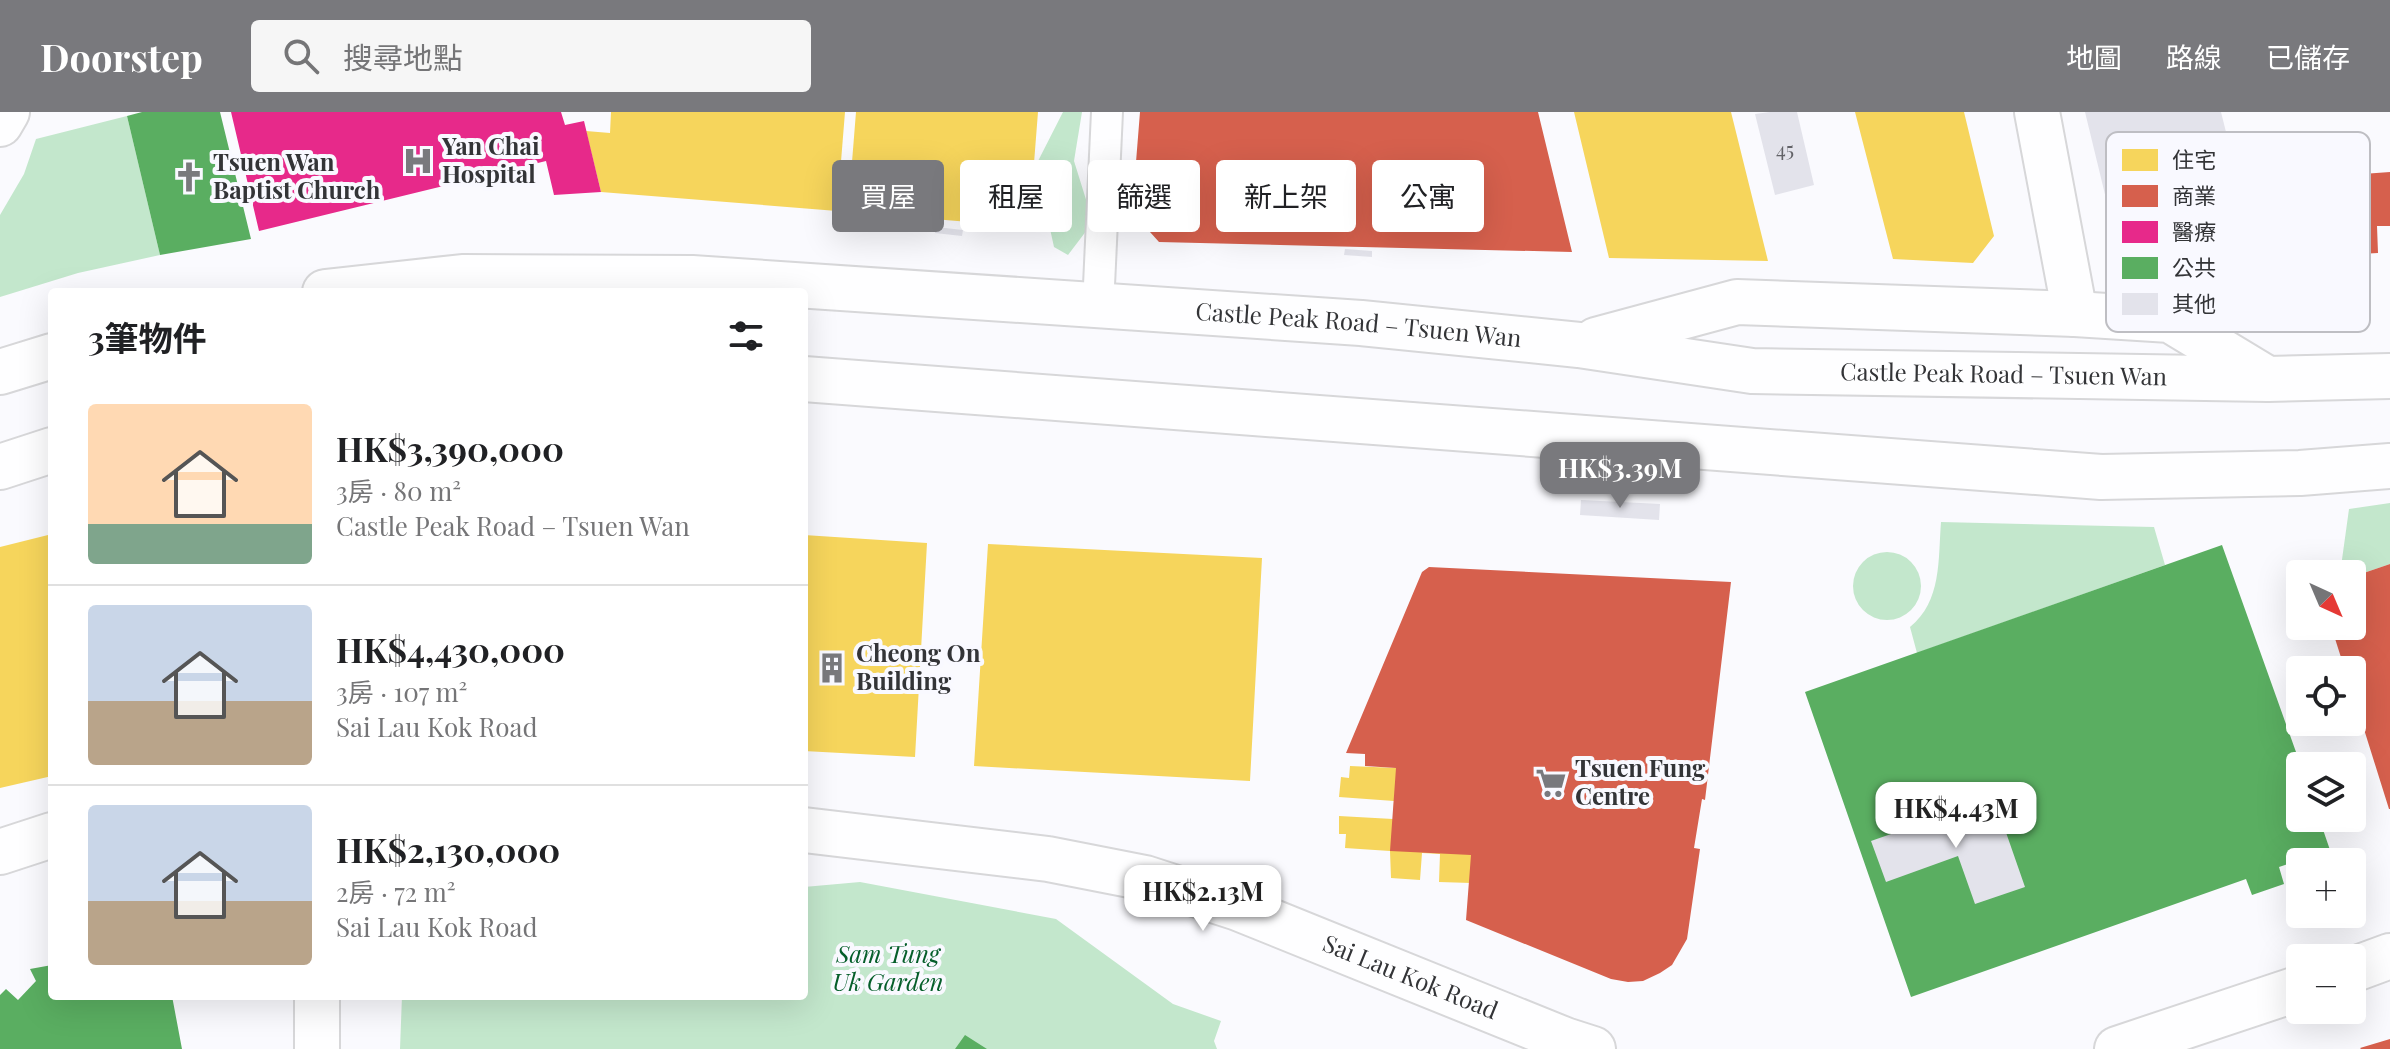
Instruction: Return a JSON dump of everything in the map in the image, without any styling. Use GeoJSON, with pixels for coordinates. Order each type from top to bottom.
{"type":"FeatureCollection","features":[{"type":"Feature","properties":{"kind":"main road"},"geometry":{"type":"LineString","coordinates":[[0,124],[7,112]]}},
{"type":"Feature","properties":{"kind":"main road"},"geometry":{"type":"LineString","coordinates":[[2037,112],[2075,314]]}},
{"type":"Feature","properties":{"kind":"main road","name":"Castle Peak Road – Tsuen Wan"},"geometry":{"type":"LineString","coordinates":[[362,288],[462,277],[692,278],[1361,323],[1579,345],[1752,371],[2268,379],[2390,376]]}},
{"type":"Feature","properties":{"kind":"main road"},"geometry":{"type":"LineString","coordinates":[[1579,345],[1737,302],[2106,316]]}},
{"type":"Feature","properties":{"kind":"main road"},"geometry":{"type":"LineString","coordinates":[[2190,332],[2268,379]]}},
{"type":"Feature","properties":{"kind":"main road"},"geometry":{"type":"LineString","coordinates":[[0,372],[48,357]]}},
{"type":"Feature","properties":{"kind":"main road"},"geometry":{"type":"LineString","coordinates":[[808,379],[2101,477],[2300,473],[2390,466]]}},
{"type":"Feature","properties":{"kind":"main road"},"geometry":{"type":"LineString","coordinates":[[0,467],[48,451]]}},
{"type":"Feature","properties":{"kind":"main road","name":"Sai Lau Kok Road"},"geometry":{"type":"LineString","coordinates":[[808,830],[1048,859],[1145,878],[1238,908],[1593,1049]]}},
{"type":"Feature","properties":{"kind":"main road"},"geometry":{"type":"LineString","coordinates":[[0,852],[48,836]]}},
{"type":"Feature","properties":{"kind":"main road"},"geometry":{"type":"LineString","coordinates":[[2366,965],[2390,956]]}},
{"type":"Feature","properties":{"kind":"main road"},"geometry":{"type":"LineString","coordinates":[[2117,1049],[2286,993]]}},
{"type":"Feature","properties":{"kind":"main road"},"geometry":{"type":"LineString","coordinates":[[317,1000],[317,1049]]}},
{"type":"Feature","properties":{"kind":"street"},"geometry":{"type":"LineString","coordinates":[[1098,307],[1107,112]]}},
{"type":"Feature","properties":{"kind":"green space"},"geometry":{"type":"Polygon","coordinates":[[[1063,112],[1082,112],[1074,161],[1088,206],[1088,229],[1068,255],[1054,247],[1051,232],[1072,232],[1072,160],[1039,160],[1063,112]]]}},
{"type":"Feature","properties":{"kind":"green space"},"geometry":{"type":"Polygon","coordinates":[[[127,116],[160,255],[78,273],[0,297],[0,215],[24,174],[36,139],[127,116]]]}},
{"type":"Feature","properties":{"kind":"green space"},"geometry":{"type":"Polygon","coordinates":[[[2390,503],[2390,564],[2366,572],[2366,560],[2342,560],[2349,509],[2390,503]]]}},
{"type":"Feature","properties":{"kind":"green space"},"geometry":{"type":"Polygon","coordinates":[[[1941,522],[2154,527],[2165,565],[1917,653],[1910,627],[1928,605],[1933,592],[1941,522]]]}},
{"type":"Feature","properties":{"kind":"green space"},"geometry":{"type":"Polygon","coordinates":[[[1887,552],[1911,562],[1921,586],[1911,610],[1887,620],[1863,610],[1853,586],[1863,562],[1887,552]]]}},
{"type":"Feature","properties":{"kind":"green space","name":"Sam Tung Uk Garden"},"geometry":{"type":"Polygon","coordinates":[[[860,882],[1056,919],[1173,1004],[1221,1021],[1214,1041],[1217,1049],[400,1049],[402,1000],[808,1000],[808,887],[860,882]]]}},
{"type":"Feature","properties":{"kind":"building: 住宅"},"geometry":{"type":"Polygon","coordinates":[[[611,112],[845,112],[841,160],[832,160],[832,211],[601,192],[586,131],[610,133],[611,112]]]}},
{"type":"Feature","properties":{"kind":"building: 住宅"},"geometry":{"type":"Polygon","coordinates":[[[856,112],[1038,112],[1034,160],[960,160],[960,221],[944,220],[944,160],[852,160],[856,112]]]}},
{"type":"Feature","properties":{"kind":"building: 住宅"},"geometry":{"type":"Polygon","coordinates":[[[1574,112],[1731,112],[1768,261],[1609,258],[1574,112]]]}},
{"type":"Feature","properties":{"kind":"building: 住宅"},"geometry":{"type":"Polygon","coordinates":[[[1855,112],[1964,112],[1994,236],[1973,263],[1893,259],[1855,112]]]}},
{"type":"Feature","properties":{"kind":"building: 住宅"},"geometry":{"type":"Polygon","coordinates":[[[48,535],[48,777],[0,788],[0,547],[48,535]]]}},
{"type":"Feature","properties":{"kind":"building: 住宅"},"geometry":{"type":"Polygon","coordinates":[[[808,535],[927,543],[915,757],[808,751],[808,535]]]}},
{"type":"Feature","properties":{"kind":"building: 住宅"},"geometry":{"type":"Polygon","coordinates":[[[988,544],[1262,558],[1250,781],[974,766],[988,544]]]}},
{"type":"Feature","properties":{"kind":"building: 住宅"},"geometry":{"type":"Polygon","coordinates":[[[1398,731],[1429,733],[1427,770],[1444,770],[1448,734],[1477,736],[1475,774],[1518,776],[1515,806],[1473,805],[1472,824],[1514,827],[1512,857],[1471,855],[1471,883],[1439,882],[1440,854],[1422,853],[1420,880],[1391,878],[1390,851],[1345,848],[1346,834],[1339,834],[1339,816],[1393,819],[1394,801],[1339,797],[1341,777],[1349,778],[1350,766],[1396,768],[1398,731]]]}},
{"type":"Feature","properties":{"kind":"building: 商業"},"geometry":{"type":"Polygon","coordinates":[[[1140,112],[1538,112],[1572,252],[1159,242],[1150,232],[1200,232],[1200,160],[1136,160],[1140,112]]]}},
{"type":"Feature","properties":{"kind":"building: 商業"},"geometry":{"type":"Polygon","coordinates":[[[2390,172],[2390,226],[2377,226],[2378,253],[2370,253],[2370,173],[2390,172]]]}},
{"type":"Feature","properties":{"kind":"building: 商業"},"geometry":{"type":"Polygon","coordinates":[[[2390,564],[2390,809],[2366,736],[2366,656],[2341,656],[2335,640],[2366,640],[2366,572],[2390,564]]]}},
{"type":"Feature","properties":{"kind":"building: 商業","name":"Tsuen Fung Centre"},"geometry":{"type":"Polygon","coordinates":[[[1429,567],[1731,582],[1705,800],[1702,799],[1694,848],[1700,849],[1687,939],[1672,965],[1660,973],[1643,981],[1611,979],[1466,920],[1471,855],[1390,851],[1396,768],[1365,766],[1365,754],[1346,753],[1422,572],[1429,567]]]}},
{"type":"Feature","properties":{"kind":"building: 商業"},"geometry":{"type":"Polygon","coordinates":[[[2390,1039],[2390,1049],[2360,1048],[2390,1039]]]}},
{"type":"Feature","properties":{"kind":"building: 醫療","name":"Yan Chai Hospital"},"geometry":{"type":"Polygon","coordinates":[[[231,112],[561,112],[565,125],[584,121],[601,192],[554,195],[546,161],[259,231],[231,112]]]}},
{"type":"Feature","properties":{"kind":"building: 公共","name":"Tsuen Wan Baptist Church"},"geometry":{"type":"Polygon","coordinates":[[[142,112],[220,112],[251,239],[160,255],[127,116],[142,112]]]}},
{"type":"Feature","properties":{"kind":"building: 公共"},"geometry":{"type":"Polygon","coordinates":[[[2222,545],[2286,724],[2286,736],[2290,736],[2296,752],[2286,752],[2286,832],[2324,832],[2329,848],[2286,848],[2286,865],[2279,867],[2284,884],[2252,895],[2246,879],[1911,997],[1805,692],[2222,545]]]}},
{"type":"Feature","properties":{"kind":"building: 公共"},"geometry":{"type":"Polygon","coordinates":[[[48,966],[48,1000],[173,1000],[182,1049],[0,1049],[0,995],[6,989],[18,1000],[36,981],[30,969],[48,966]]]}},
{"type":"Feature","properties":{"kind":"building: 公共"},"geometry":{"type":"Polygon","coordinates":[[[965,1035],[987,1049],[955,1049],[965,1035]]]}},
{"type":"Feature","properties":{"kind":"building: 其他"},"geometry":{"type":"Polygon","coordinates":[[[1797,112],[1814,185],[1775,195],[1755,114],[1797,112]]]}},
{"type":"Feature","properties":{"kind":"building: 其他"},"geometry":{"type":"Polygon","coordinates":[[[2085,112],[2221,112],[2226,132],[2106,132],[2106,199],[2085,112]]]}},
{"type":"Feature","properties":{"kind":"building: 其他"},"geometry":{"type":"Polygon","coordinates":[[[944,228],[963,232],[962,236],[935,233],[944,232],[944,228]]]}},
{"type":"Feature","properties":{"kind":"building: 其他"},"geometry":{"type":"Polygon","coordinates":[[[1345,249],[1372,251],[1372,257],[1344,255],[1345,249]]]}},
{"type":"Feature","properties":{"kind":"building: 其他"},"geometry":{"type":"Polygon","coordinates":[[[1581,500],[1660,504],[1659,520],[1580,515],[1581,500]]]}},
{"type":"Feature","properties":{"kind":"building: 其他"},"geometry":{"type":"Polygon","coordinates":[[[1994,798],[2025,887],[1975,904],[1958,856],[1886,882],[1871,841],[1994,798]]]}},
{"type":"Feature","properties":{"kind":"place","name":"Yan Chai Hospital"},"geometry":{"type":"Point","coordinates":[418,161]}},
{"type":"Feature","properties":{"kind":"place","name":"Tsuen Wan Baptist Church"},"geometry":{"type":"Point","coordinates":[189,177]}},
{"type":"Feature","properties":{"kind":"place","name":"Cheong On Building"},"geometry":{"type":"Point","coordinates":[832,668]}},
{"type":"Feature","properties":{"kind":"place","name":"Tsuen Fung Centre"},"geometry":{"type":"Point","coordinates":[1551,783]}}]}
